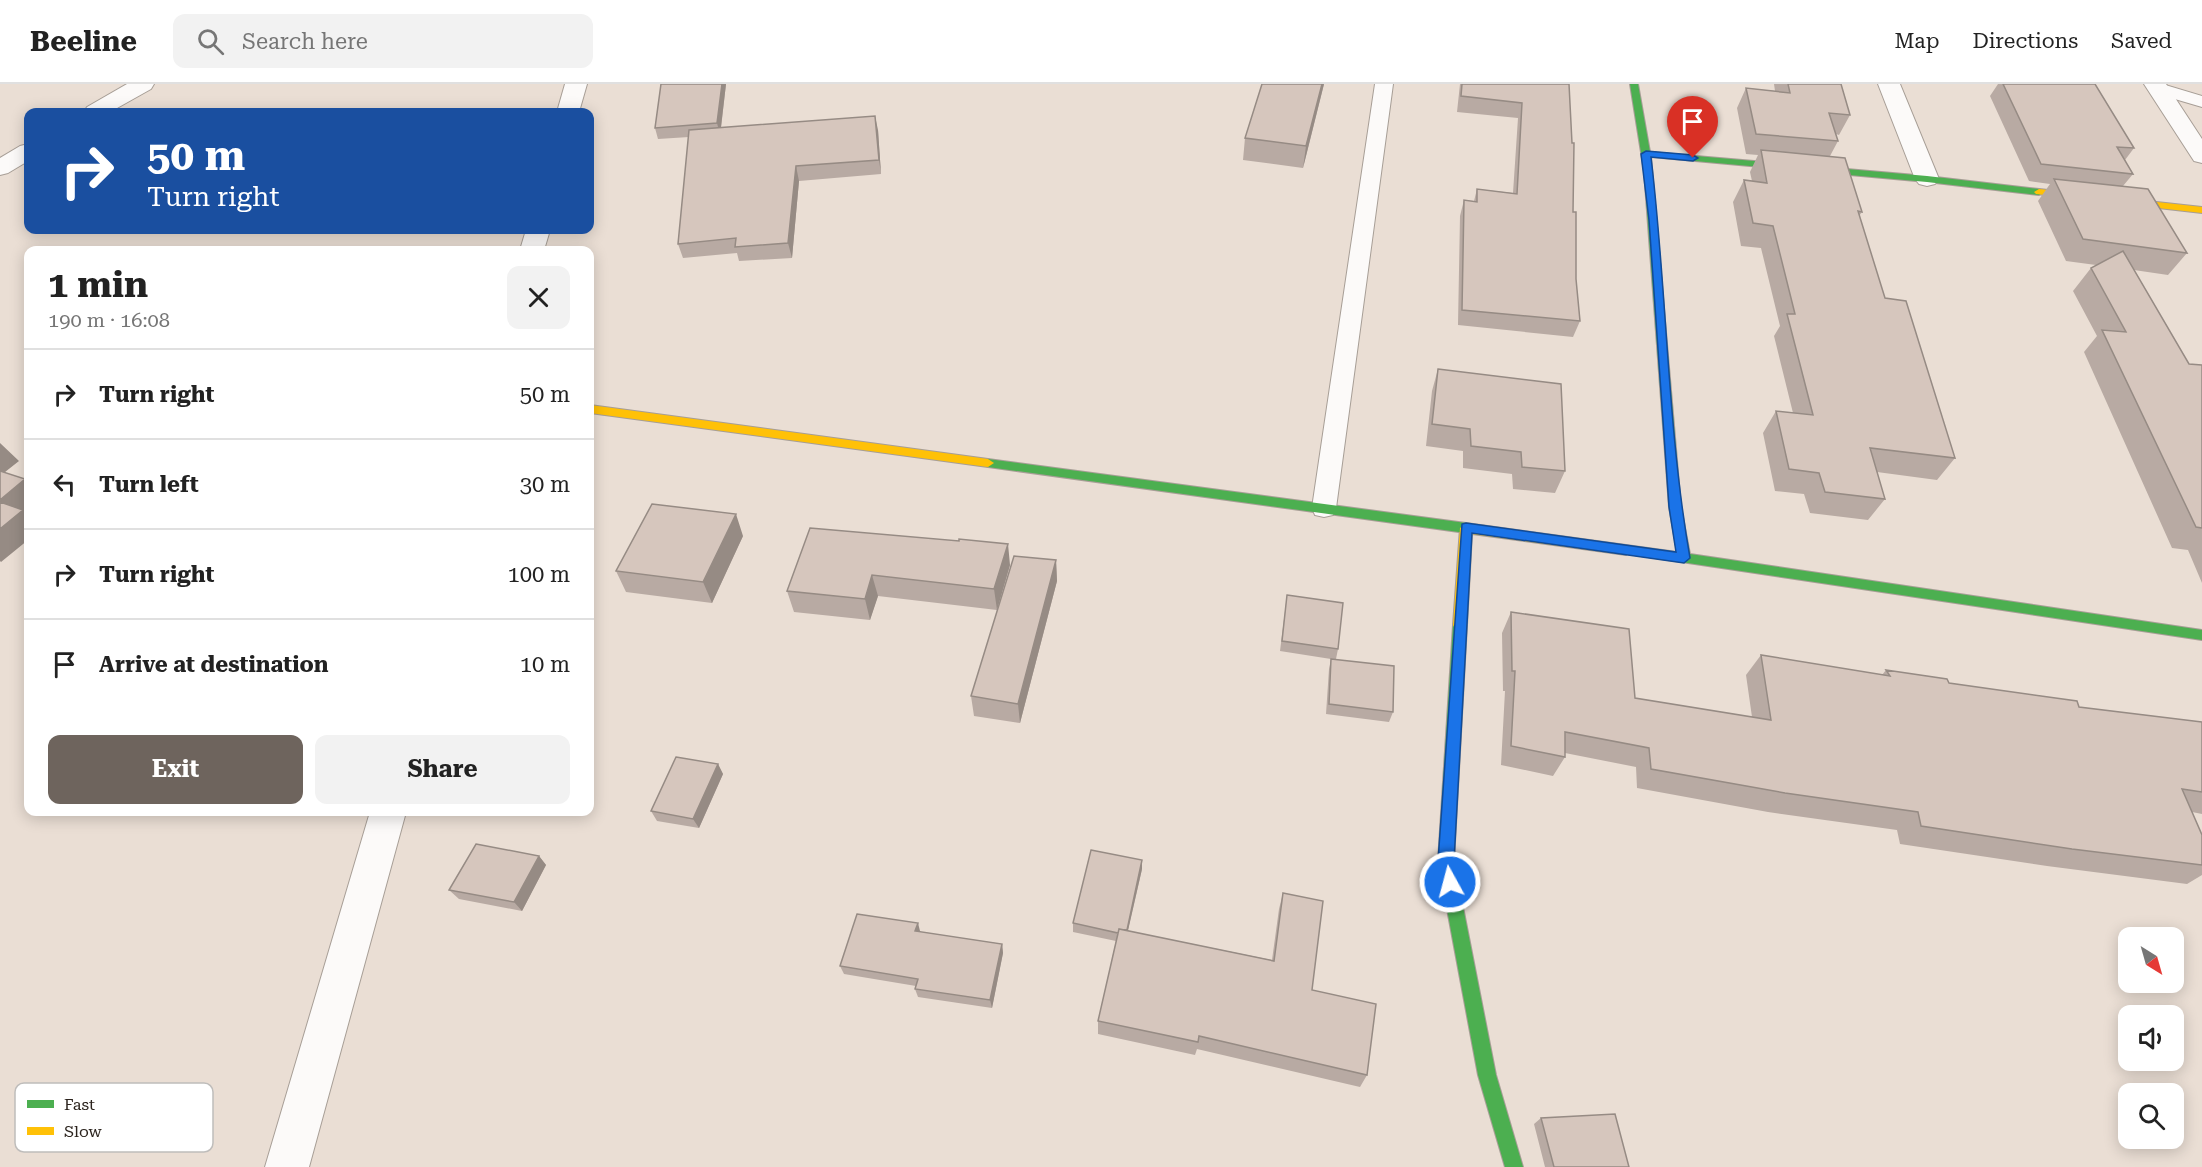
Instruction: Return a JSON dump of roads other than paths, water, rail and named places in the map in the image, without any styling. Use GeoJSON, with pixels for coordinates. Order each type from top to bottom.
{"type":"FeatureCollection","features":[{"type":"Feature","properties":{"kind":"street"},"geometry":{"type":"LineString","coordinates":[[102,108],[143,84]]}},
{"type":"Feature","properties":{"kind":"street"},"geometry":{"type":"LineString","coordinates":[[569,108],[576,84]]}},
{"type":"Feature","properties":{"kind":"street"},"geometry":{"type":"LineString","coordinates":[[1634,84],[1654,220],[1675,507],[1684,558]]}},
{"type":"Feature","properties":{"kind":"street"},"geometry":{"type":"LineString","coordinates":[[1889,84],[1927,179]]}},
{"type":"Feature","properties":{"kind":"street"},"geometry":{"type":"LineString","coordinates":[[2156,86],[2202,156]]}},
{"type":"Feature","properties":{"kind":"street"},"geometry":{"type":"LineString","coordinates":[[0,168],[24,153]]}},
{"type":"Feature","properties":{"kind":"street"},"geometry":{"type":"LineString","coordinates":[[1646,154],[1927,179],[2202,210]]}},
{"type":"Feature","properties":{"kind":"street"},"geometry":{"type":"LineString","coordinates":[[594,410],[1324,507],[2202,635]]}},
{"type":"Feature","properties":{"kind":"street"},"geometry":{"type":"LineString","coordinates":[[1466,528],[1446,861],[1488,1075],[1514,1167]]}},
{"type":"Feature","properties":{"kind":"street"},"geometry":{"type":"LineString","coordinates":[[287,1167],[387,816]]}},
{"type":"Feature","properties":{"kind":"lane"},"geometry":{"type":"LineString","coordinates":[[1324,507],[1384,84]]}},
{"type":"Feature","properties":{"kind":"lane"},"geometry":{"type":"LineString","coordinates":[[2156,86],[2202,102]]}}]}
